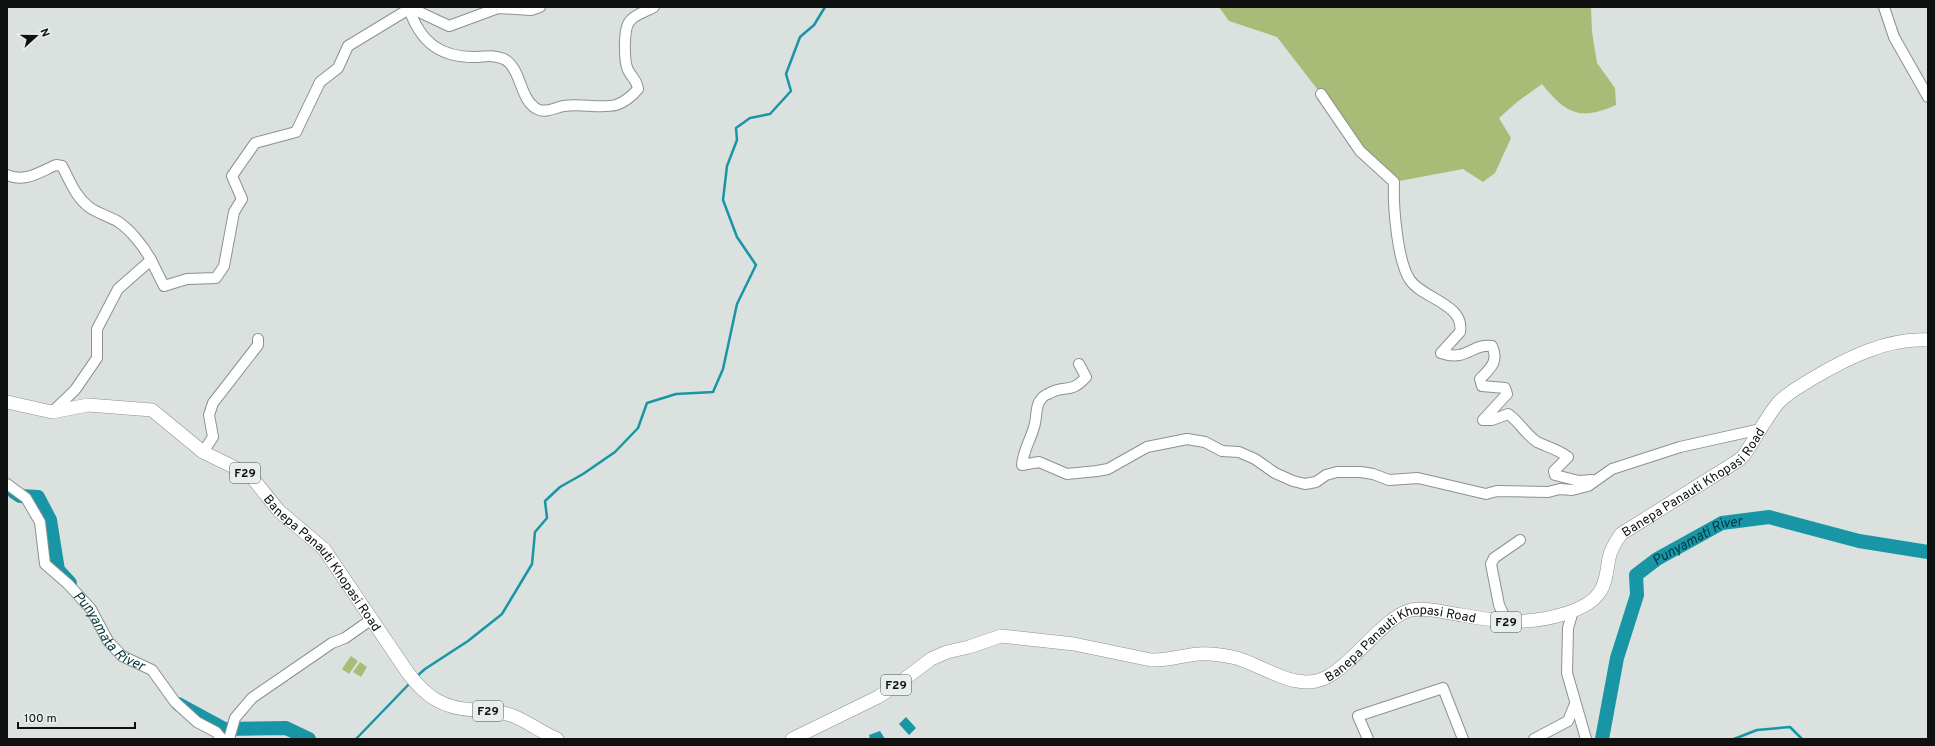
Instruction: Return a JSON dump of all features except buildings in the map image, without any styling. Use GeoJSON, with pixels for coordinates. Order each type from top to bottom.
{"type":"FeatureCollection","features":[{"type":"Feature","properties":{"kind":"main road","name":"Banepa Panauti Khopasi Road"},"geometry":{"type":"LineString","coordinates":[[792,739],[878,697],[931,659],[947,652],[1001,636],[1074,644],[1151,660],[1163,660],[1198,654],[1215,654],[1234,657],[1280,677],[1307,682],[1326,678],[1343,667],[1382,629],[1403,613],[1410,610],[1426,610],[1507,622],[1551,618],[1573,611],[1588,603],[1601,590],[1607,573],[1609,556],[1614,543],[1621,534],[1739,460],[1747,451],[1760,429],[1779,403],[1787,395],[1839,364],[1882,346],[1912,340],[1928,340]]}},
{"type":"Feature","properties":{"kind":"main road","name":"Banepa Panauti Khopasi Road"},"geometry":{"type":"LineString","coordinates":[[7,402],[52,412],[88,405],[152,410],[203,452],[250,475],[278,511],[324,549],[418,687],[432,699],[462,709],[493,711],[510,715],[557,739]]}},
{"type":"Feature","properties":{"kind":"street"},"geometry":{"type":"LineString","coordinates":[[7,174],[23,179],[56,165],[62,166],[74,190],[81,200],[91,208],[123,225],[147,252],[164,286],[187,279],[216,278],[224,266],[234,212],[242,199],[232,176],[255,143],[296,132],[320,82],[338,68],[348,46],[409,9],[415,10],[449,26],[498,8],[531,10],[540,7]]}},
{"type":"Feature","properties":{"kind":"street"},"geometry":{"type":"LineString","coordinates":[[409,9],[414,22],[426,41],[451,56],[477,57],[494,55],[506,60],[516,72],[521,88],[529,101],[537,110],[546,111],[565,106],[616,105],[632,96],[638,89],[637,82],[628,71],[626,63],[625,32],[629,22],[636,15],[654,7]]}},
{"type":"Feature","properties":{"kind":"street"},"geometry":{"type":"LineString","coordinates":[[1884,7],[1894,36],[1928,97]]}},
{"type":"Feature","properties":{"kind":"street"},"geometry":{"type":"LineString","coordinates":[[1321,94],[1360,152],[1394,182],[1393,198],[1399,244],[1409,279],[1417,289],[1448,307],[1456,315],[1461,328],[1460,332],[1441,353],[1452,357],[1462,355],[1486,345],[1492,346],[1496,354],[1493,367],[1480,378],[1480,383],[1482,386],[1505,388],[1507,394],[1483,420],[1492,420],[1508,414],[1514,418],[1523,431],[1537,442],[1559,451],[1568,457],[1554,471],[1555,474],[1568,480],[1596,480]]}},
{"type":"Feature","properties":{"kind":"street"},"geometry":{"type":"LineString","coordinates":[[52,412],[75,390],[97,358],[99,349],[97,329],[118,288],[151,260]]}},
{"type":"Feature","properties":{"kind":"street"},"geometry":{"type":"LineString","coordinates":[[203,452],[214,437],[208,415],[213,403],[258,345],[258,339]]}},
{"type":"Feature","properties":{"kind":"street"},"geometry":{"type":"LineString","coordinates":[[1079,364],[1086,377],[1075,388],[1055,390],[1046,394],[1040,401],[1036,412],[1035,425],[1023,452],[1022,465],[1039,462],[1067,474],[1097,471],[1108,469],[1147,447],[1187,439],[1205,442],[1222,451],[1239,452],[1254,459],[1275,473],[1293,481],[1305,484],[1316,482],[1326,475],[1337,472],[1361,472],[1389,480],[1418,478],[1486,494],[1497,492],[1548,492],[1560,489],[1572,490],[1588,486],[1612,469],[1680,446],[1760,429]]}},
{"type":"Feature","properties":{"kind":"street"},"geometry":{"type":"LineString","coordinates":[[7,484],[26,498],[40,522],[45,564],[68,584],[91,609],[108,642],[122,656],[152,670],[175,702],[197,722],[227,738],[235,718],[252,698],[332,643],[345,638],[372,619]]}},
{"type":"Feature","properties":{"kind":"street"},"geometry":{"type":"LineString","coordinates":[[1507,622],[1499,605],[1491,564],[1494,558],[1520,540]]}},
{"type":"Feature","properties":{"kind":"street"},"geometry":{"type":"LineString","coordinates":[[1573,611],[1568,628],[1568,673],[1575,704],[1586,739]]}},
{"type":"Feature","properties":{"kind":"street"},"geometry":{"type":"LineString","coordinates":[[1368,739],[1358,716],[1443,688],[1463,739]]}},
{"type":"Feature","properties":{"kind":"street"},"geometry":{"type":"LineString","coordinates":[[1534,739],[1568,721],[1575,704]]}},
{"type":"Feature","properties":{"kind":"green space"},"geometry":{"type":"Polygon","coordinates":[[[1219,7],[1591,7],[1592,32],[1597,63],[1615,88],[1616,105],[1593,113],[1574,112],[1559,102],[1542,84],[1517,102],[1499,118],[1511,138],[1495,173],[1483,182],[1463,169],[1394,182],[1360,151],[1321,94],[1277,37],[1229,21],[1219,7]]]}},
{"type":"Feature","properties":{"kind":"green space"},"geometry":{"type":"Polygon","coordinates":[[[351,656],[358,661],[349,674],[342,669],[351,656]]]}},
{"type":"Feature","properties":{"kind":"green space"},"geometry":{"type":"Polygon","coordinates":[[[360,662],[367,667],[361,677],[353,672],[360,662]]]}},
{"type":"Feature","properties":{"kind":"water"},"geometry":{"type":"Polygon","coordinates":[[[906,717],[916,728],[909,735],[899,724],[906,717]]]}},
{"type":"Feature","properties":{"kind":"water"},"geometry":{"type":"Polygon","coordinates":[[[880,731],[885,739],[870,739],[869,735],[880,731]]]}},
{"type":"Feature","properties":{"kind":"waterway"},"geometry":{"type":"LineString","coordinates":[[416,677],[425,669],[468,641],[502,614],[532,564],[535,532],[547,518],[545,501],[560,487],[583,474],[615,452],[638,428],[647,403],[676,394],[713,392],[723,369],[737,304],[756,265],[737,237],[723,200],[727,166],[737,140],[736,128],[750,118],[770,114],[791,91],[786,74],[800,37],[814,25],[825,7]]}},
{"type":"Feature","properties":{"kind":"waterway","name":"Punyamata River"},"geometry":{"type":"LineString","coordinates":[[14,492],[20,496],[38,497],[50,520],[58,570],[70,583]]}},
{"type":"Feature","properties":{"kind":"waterway","name":"Punyamati River"},"geometry":{"type":"LineString","coordinates":[[1602,739],[1617,658],[1637,595],[1636,575],[1657,559],[1722,523],[1769,517],[1859,541],[1928,552]]}},
{"type":"Feature","properties":{"kind":"waterway"},"geometry":{"type":"LineString","coordinates":[[356,739],[410,683]]}},
{"type":"Feature","properties":{"kind":"waterway","name":"Punyamata River"},"geometry":{"type":"LineString","coordinates":[[178,704],[224,729],[286,728],[309,739]]}},
{"type":"Feature","properties":{"kind":"waterway"},"geometry":{"type":"LineString","coordinates":[[1734,739],[1757,730],[1790,727],[1802,739]]}}]}
